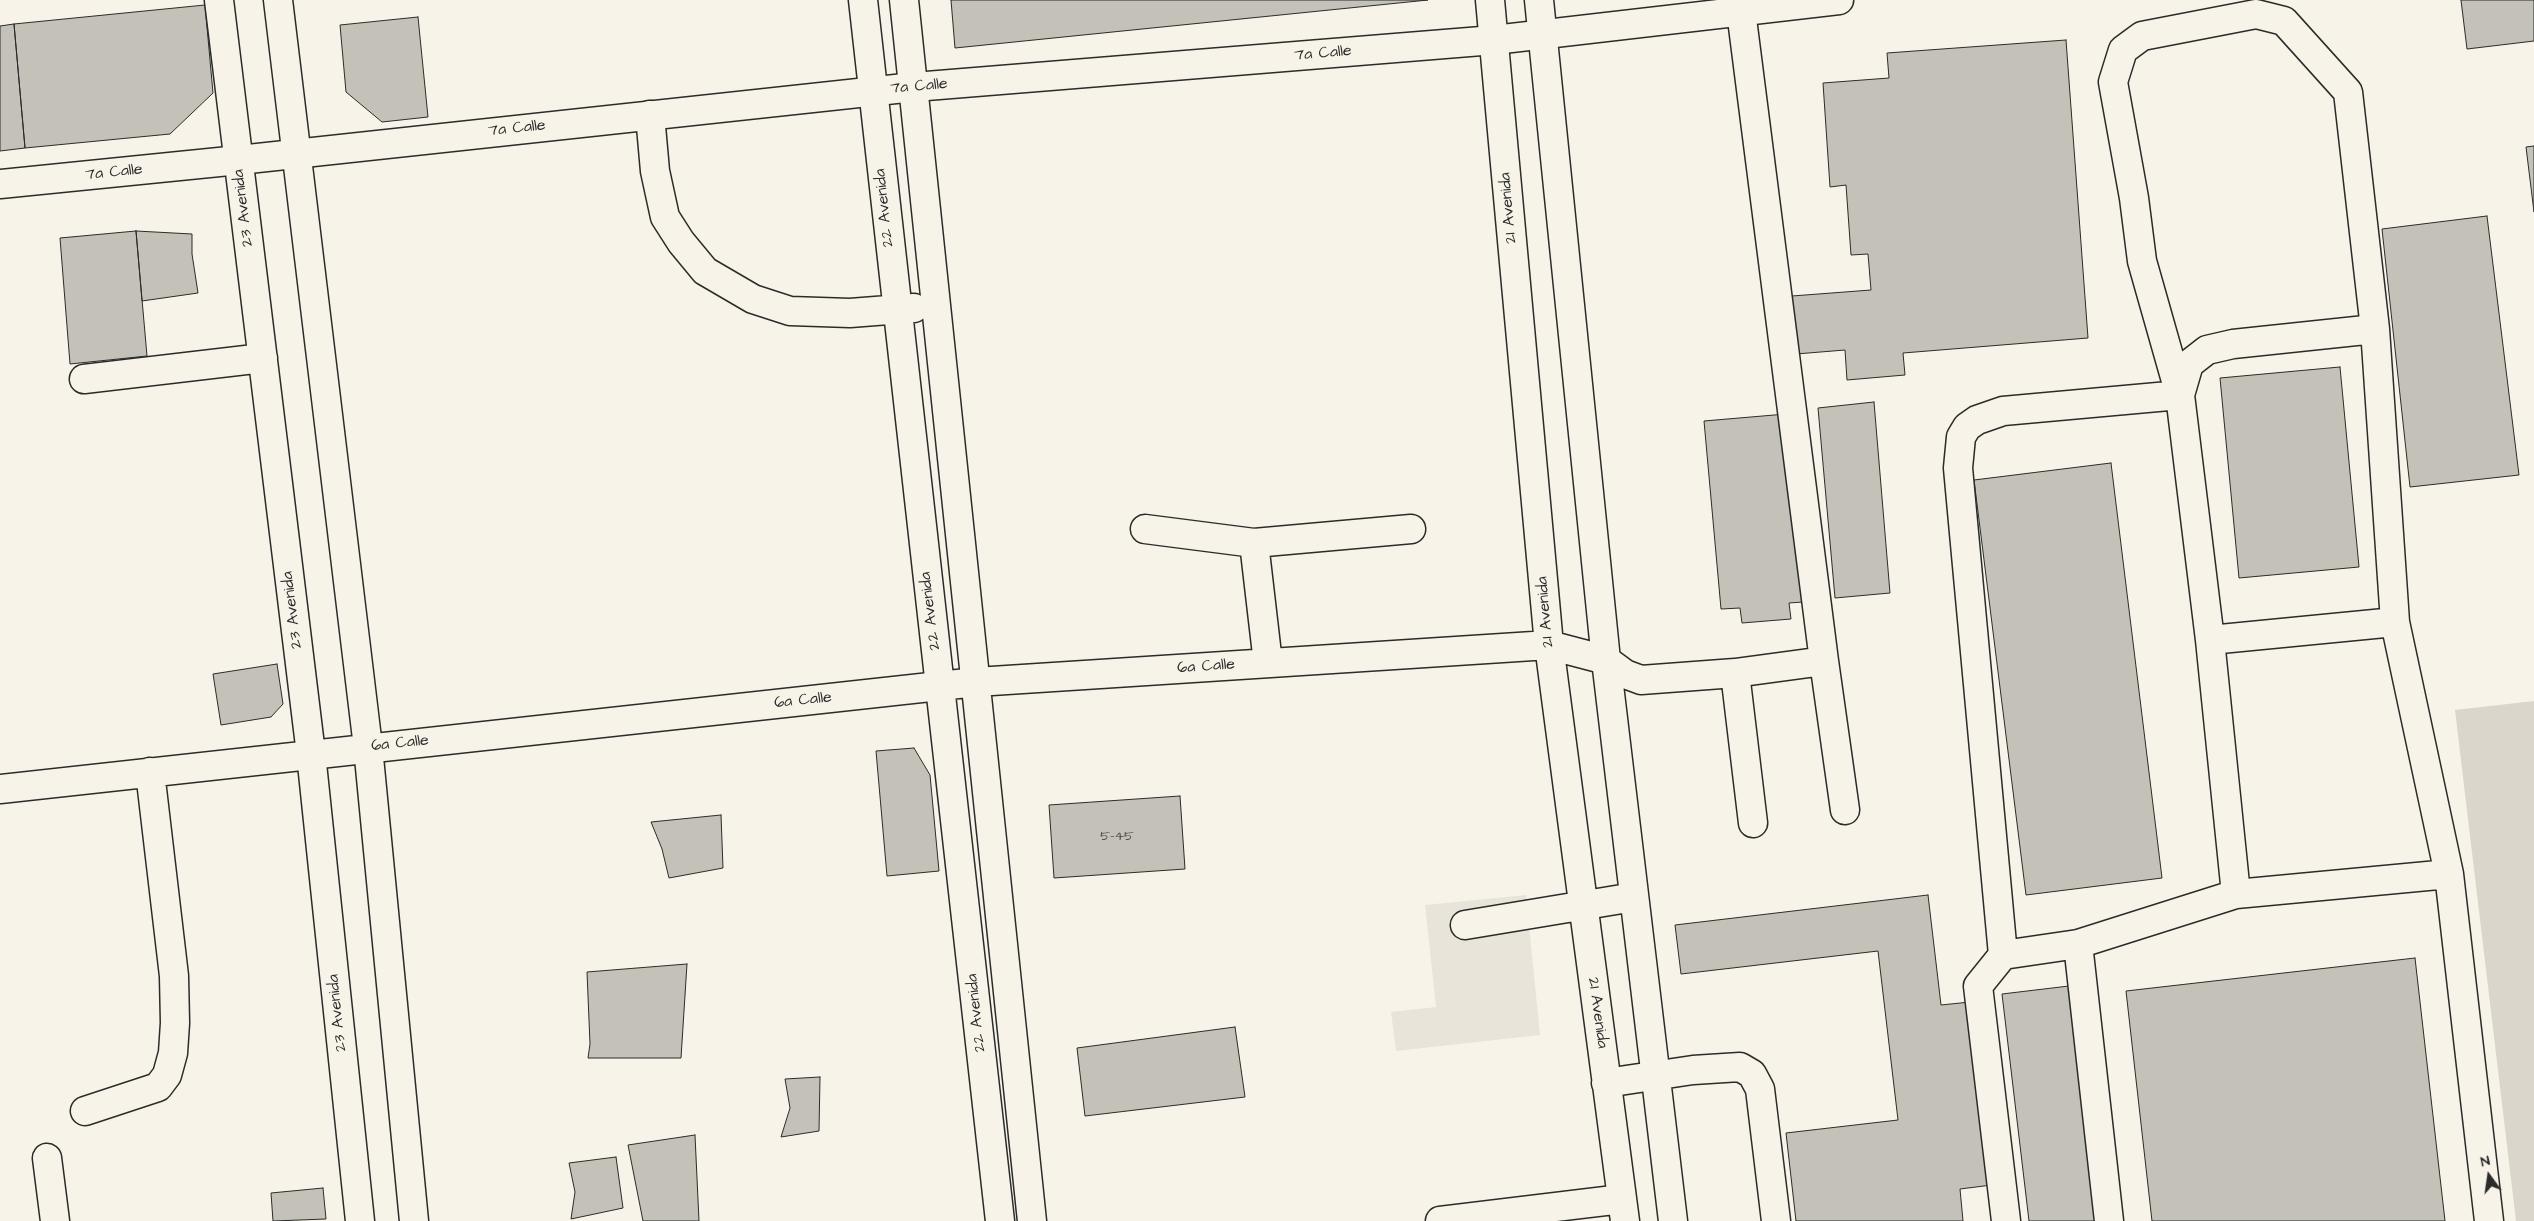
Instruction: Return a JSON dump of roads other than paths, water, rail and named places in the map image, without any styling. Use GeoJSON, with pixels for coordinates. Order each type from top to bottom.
{"type":"FeatureCollection","features":[{"type":"Feature","properties":{"kind":"street","name":"23 Avenida"},"geometry":{"type":"LineString","coordinates":[[219,0],[311,754],[360,1221]]}},
{"type":"Feature","properties":{"kind":"street"},"geometry":{"type":"LineString","coordinates":[[278,0],[368,748],[414,1221]]}},
{"type":"Feature","properties":{"kind":"street","name":"22 Avenida"},"geometry":{"type":"LineString","coordinates":[[863,0],[896,310],[1000,1221]]}},
{"type":"Feature","properties":{"kind":"street","name":"22 Avenida"},"geometry":{"type":"LineString","coordinates":[[904,0],[1032,1221]]}},
{"type":"Feature","properties":{"kind":"street","name":"21 Avenida"},"geometry":{"type":"LineString","coordinates":[[1490,0],[1549,644],[1624,1210]]}},
{"type":"Feature","properties":{"kind":"street"},"geometry":{"type":"LineString","coordinates":[[1539,0],[1606,660],[1672,1221]]}},
{"type":"Feature","properties":{"kind":"street","name":"7a Calle"},"geometry":{"type":"LineString","coordinates":[[0,184],[914,87],[1494,40],[1840,0]]}},
{"type":"Feature","properties":{"kind":"street"},"geometry":{"type":"LineString","coordinates":[[1741,11],[1824,661],[1845,810]]}},
{"type":"Feature","properties":{"kind":"street"},"geometry":{"type":"LineString","coordinates":[[2236,894],[2210,640],[2180,395],[2142,261],[2134,198],[2113,82],[2123,50],[2142,36],[2256,14],[2284,21],[2348,92],[2375,329],[2395,622],[2449,874],[2489,1221]]}},
{"type":"Feature","properties":{"kind":"street"},"geometry":{"type":"LineString","coordinates":[[650,116],[655,171],[665,217],[681,242],[705,271],[753,299],[790,311],[850,313],[935,306]]}},
{"type":"Feature","properties":{"kind":"street"},"geometry":{"type":"LineString","coordinates":[[2180,395],[2189,364],[2207,350],[2233,344],[2375,329]]}},
{"type":"Feature","properties":{"kind":"street"},"geometry":{"type":"LineString","coordinates":[[84,380],[263,358]]}},
{"type":"Feature","properties":{"kind":"street"},"geometry":{"type":"LineString","coordinates":[[2003,955],[1958,468],[1958,449],[1961,437],[1967,427],[1977,420],[2003,411],[2180,395]]}},
{"type":"Feature","properties":{"kind":"street"},"geometry":{"type":"LineString","coordinates":[[1145,529],[1254,543],[1411,529]]}},
{"type":"Feature","properties":{"kind":"street"},"geometry":{"type":"LineString","coordinates":[[1254,543],[1268,663]]}},
{"type":"Feature","properties":{"kind":"street"},"geometry":{"type":"LineString","coordinates":[[2210,640],[2395,622]]}},
{"type":"Feature","properties":{"kind":"street","name":"6a Calle"},"geometry":{"type":"LineString","coordinates":[[0,789],[976,682],[1549,644],[1606,660],[1625,674],[1641,680],[1735,673],[1824,661]]}},
{"type":"Feature","properties":{"kind":"street"},"geometry":{"type":"LineString","coordinates":[[1735,673],[1753,823]]}},
{"type":"Feature","properties":{"kind":"street"},"geometry":{"type":"LineString","coordinates":[[85,1111],[158,1087],[167,1075],[173,1053],[175,1023],[174,976],[150,772]]}},
{"type":"Feature","properties":{"kind":"street"},"geometry":{"type":"LineString","coordinates":[[2006,1221],[1978,986],[2003,955],[2078,944],[2236,894],[2449,874]]}},
{"type":"Feature","properties":{"kind":"street"},"geometry":{"type":"LineString","coordinates":[[1465,925],[1634,897]]}},
{"type":"Feature","properties":{"kind":"street"},"geometry":{"type":"LineString","coordinates":[[2078,944],[2108,1221]]}},
{"type":"Feature","properties":{"kind":"street"},"geometry":{"type":"LineString","coordinates":[[1606,1082],[1655,1074],[1740,1067],[1752,1074],[1760,1089],[1776,1221]]}},
{"type":"Feature","properties":{"kind":"street"},"geometry":{"type":"LineString","coordinates":[[47,1158],[54,1221]]}},
{"type":"Feature","properties":{"kind":"street"},"geometry":{"type":"LineString","coordinates":[[1440,1221],[1624,1210]]}}]}
